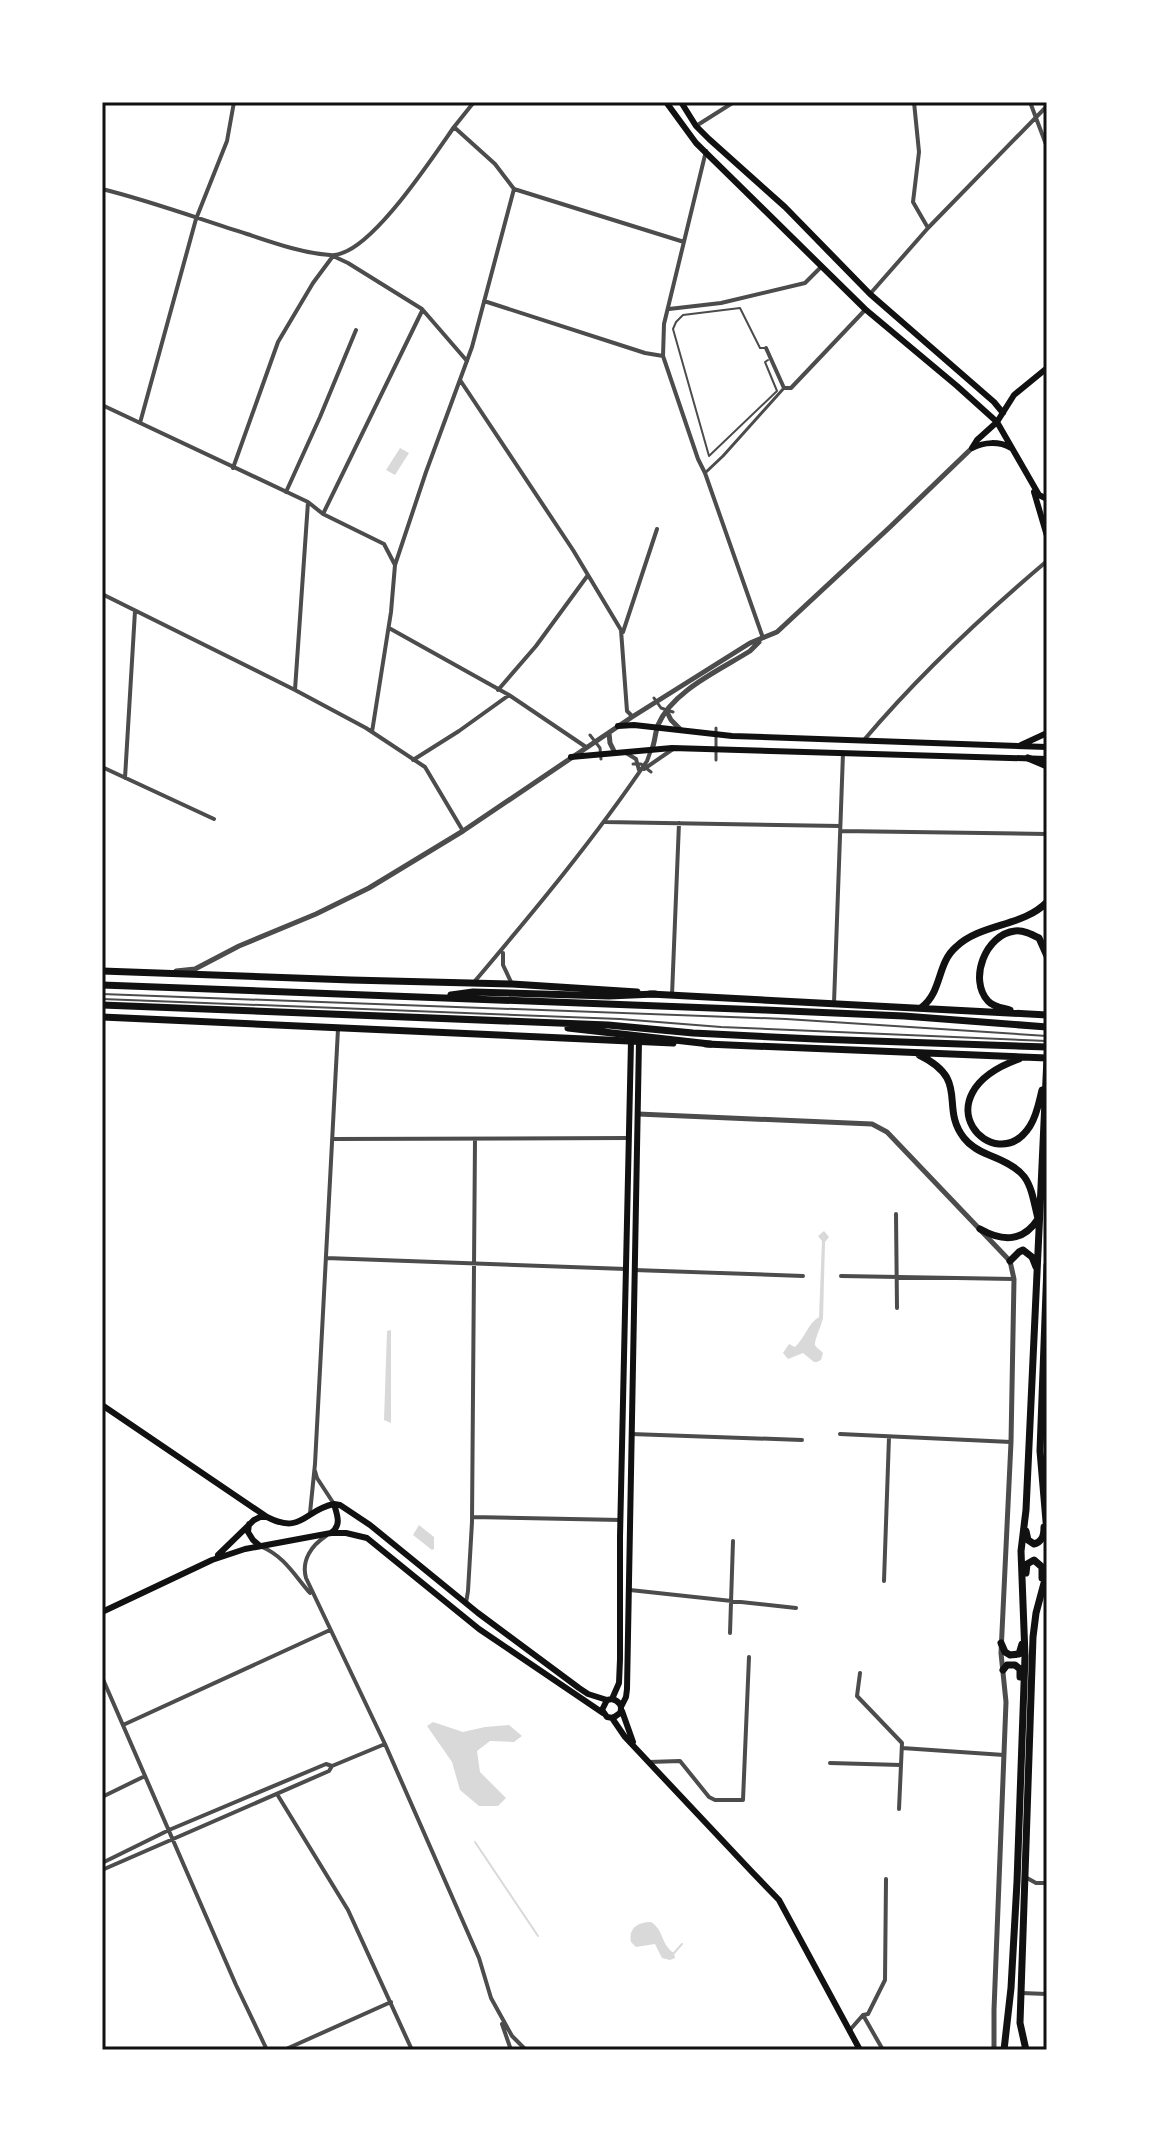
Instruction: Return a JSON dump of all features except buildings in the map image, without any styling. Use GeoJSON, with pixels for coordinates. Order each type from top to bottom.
{"type":"FeatureCollection","features":[{"type":"Feature","properties":{"kind":"main road"},"geometry":{"type":"LineString","coordinates":[[666,102],[684,129],[865,309],[997,422],[1039,495],[1047,499]]}},
{"type":"Feature","properties":{"kind":"main road"},"geometry":{"type":"LineString","coordinates":[[681,102],[696,126],[709,139],[785,207],[870,294],[1003,413]]}},
{"type":"Feature","properties":{"kind":"main road"},"geometry":{"type":"LineString","coordinates":[[706,151],[709,139]]}},
{"type":"Feature","properties":{"kind":"main road"},"geometry":{"type":"LineString","coordinates":[[865,309],[870,294]]}},
{"type":"Feature","properties":{"kind":"main road"},"geometry":{"type":"LineString","coordinates":[[972,448],[997,422],[1014,395],[1047,368]]}},
{"type":"Feature","properties":{"kind":"main road"},"geometry":{"type":"LineString","coordinates":[[972,448],[997,443],[1014,450]]}},
{"type":"Feature","properties":{"kind":"main road"},"geometry":{"type":"LineString","coordinates":[[1030,481],[1047,536]]}},
{"type":"Feature","properties":{"kind":"main road"},"geometry":{"type":"LineString","coordinates":[[618,726],[1047,747]]}},
{"type":"Feature","properties":{"kind":"main road"},"geometry":{"type":"LineString","coordinates":[[1014,747],[1047,733]]}},
{"type":"Feature","properties":{"kind":"main road"},"geometry":{"type":"LineString","coordinates":[[571,757],[601,757],[675,748],[1047,759]]}},
{"type":"Feature","properties":{"kind":"main road"},"geometry":{"type":"LineString","coordinates":[[1028,758],[1047,766]]}},
{"type":"Feature","properties":{"kind":"main road"},"geometry":{"type":"LineString","coordinates":[[922,1007],[932,996],[947,958],[956,946],[972,936],[1033,913],[1047,902]]}},
{"type":"Feature","properties":{"kind":"main road"},"geometry":{"type":"LineString","coordinates":[[1020,1013],[996,1006],[986,999],[979,976],[985,955],[998,939],[1014,931],[1039,938],[1047,956]]}},
{"type":"Feature","properties":{"kind":"main road"},"geometry":{"type":"LineString","coordinates":[[102,971],[512,984],[1047,1015]]}},
{"type":"Feature","properties":{"kind":"main road"},"geometry":{"type":"LineString","coordinates":[[102,985],[904,1016],[1047,1027]]}},
{"type":"Feature","properties":{"kind":"main road"},"geometry":{"type":"LineString","coordinates":[[441,998],[473,992],[609,996],[655,994]]}},
{"type":"Feature","properties":{"kind":"main road"},"geometry":{"type":"LineString","coordinates":[[102,1005],[608,1025],[723,1035],[1047,1044]]}},
{"type":"Feature","properties":{"kind":"main road"},"geometry":{"type":"LineString","coordinates":[[102,1017],[1047,1058],[1026,1510],[1026,1537],[1030,1543],[1037,1544],[1043,1538],[1046,1517]]}},
{"type":"Feature","properties":{"kind":"main road"},"geometry":{"type":"LineString","coordinates":[[539,1023],[710,1044]]}},
{"type":"Feature","properties":{"kind":"main road"},"geometry":{"type":"LineString","coordinates":[[612,1718],[618,1716],[627,1689],[621,1520],[635,1041]]}},
{"type":"Feature","properties":{"kind":"main road"},"geometry":{"type":"LineString","coordinates":[[913,1053],[936,1065],[948,1079],[956,1123],[965,1140],[978,1151],[1016,1167],[1025,1176],[1031,1190],[1038,1219],[1032,1229],[1022,1236],[991,1235],[980,1229]]}},
{"type":"Feature","properties":{"kind":"main road"},"geometry":{"type":"LineString","coordinates":[[1025,1057],[984,1077],[974,1090],[967,1113],[975,1132],[992,1142],[1014,1141],[1030,1127],[1046,1081]]}},
{"type":"Feature","properties":{"kind":"main road"},"geometry":{"type":"LineString","coordinates":[[603,1713],[602,1707],[619,1683],[629,1520],[633,1138]]}},
{"type":"Feature","properties":{"kind":"main road"},"geometry":{"type":"LineString","coordinates":[[1010,1261],[1023,1250],[1032,1257],[1037,1268]]}},
{"type":"Feature","properties":{"kind":"main road"},"geometry":{"type":"LineString","coordinates":[[1047,1265],[1043,1452],[1047,1533]]}},
{"type":"Feature","properties":{"kind":"main road"},"geometry":{"type":"LineString","coordinates":[[626,1269],[634,1270]]}},
{"type":"Feature","properties":{"kind":"main road"},"geometry":{"type":"LineString","coordinates":[[1044,1334],[1047,1322]]}},
{"type":"Feature","properties":{"kind":"main road"},"geometry":{"type":"LineString","coordinates":[[102,1405],[278,1523],[297,1523],[322,1507],[340,1505],[579,1688],[588,1694],[618,1701],[637,1748]]}},
{"type":"Feature","properties":{"kind":"main road"},"geometry":{"type":"LineString","coordinates":[[623,1433],[631,1434]]}},
{"type":"Feature","properties":{"kind":"main road"},"geometry":{"type":"LineString","coordinates":[[331,1533],[338,1523],[334,1504]]}},
{"type":"Feature","properties":{"kind":"main road"},"geometry":{"type":"LineString","coordinates":[[1004,2050],[1017,1882],[1025,1638],[1021,1543],[1026,1510]]}},
{"type":"Feature","properties":{"kind":"main road"},"geometry":{"type":"LineString","coordinates":[[212,1560],[249,1524],[260,1517],[267,1517]]}},
{"type":"Feature","properties":{"kind":"main road"},"geometry":{"type":"LineString","coordinates":[[621,1520],[629,1520]]}},
{"type":"Feature","properties":{"kind":"main road"},"geometry":{"type":"LineString","coordinates":[[249,1524],[248,1532],[260,1546]]}},
{"type":"Feature","properties":{"kind":"main road"},"geometry":{"type":"LineString","coordinates":[[102,1612],[212,1560],[260,1546],[331,1533],[367,1538],[479,1629],[612,1718],[625,1737],[775,1894],[860,2050]]}},
{"type":"Feature","properties":{"kind":"main road"},"geometry":{"type":"LineString","coordinates":[[1018,2050],[1033,1637],[1042,1572],[1038,1561],[1027,1564],[1023,1598]]}},
{"type":"Feature","properties":{"kind":"main road"},"geometry":{"type":"LineString","coordinates":[[1036,1610],[1047,1572]]}},
{"type":"Feature","properties":{"kind":"main road"},"geometry":{"type":"LineString","coordinates":[[1001,1643],[1005,1652],[1019,1654],[1025,1638]]}},
{"type":"Feature","properties":{"kind":"main road"},"geometry":{"type":"LineString","coordinates":[[1003,1670],[1010,1664],[1020,1669],[1023,1714]]}},
{"type":"Feature","properties":{"kind":"main road"},"geometry":{"type":"LineString","coordinates":[[1020,2023],[1026,2050]]}},
{"type":"Feature","properties":{"kind":"main road"},"geometry":{"type":"LineString","coordinates":[[1007,2025],[1010,2050]]}},
{"type":"Feature","properties":{"kind":"street"},"geometry":{"type":"LineString","coordinates":[[140,423],[196,219],[227,141],[234,102]]}},
{"type":"Feature","properties":{"kind":"street"},"geometry":{"type":"LineString","coordinates":[[233,468],[278,342],[313,283],[333,256],[349,250],[373,233],[474,102]]}},
{"type":"Feature","properties":{"kind":"street"},"geometry":{"type":"LineString","coordinates":[[696,126],[734,102]]}},
{"type":"Feature","properties":{"kind":"street"},"geometry":{"type":"LineString","coordinates":[[914,102],[919,152],[913,202],[928,228]]}},
{"type":"Feature","properties":{"kind":"street"},"geometry":{"type":"LineString","coordinates":[[1030,102],[1047,147]]}},
{"type":"Feature","properties":{"kind":"street"},"geometry":{"type":"LineString","coordinates":[[870,294],[928,228],[1047,106]]}},
{"type":"Feature","properties":{"kind":"street"},"geometry":{"type":"LineString","coordinates":[[454,127],[495,164],[514,189],[684,242]]}},
{"type":"Feature","properties":{"kind":"street"},"geometry":{"type":"LineString","coordinates":[[706,151],[664,324],[663,356],[763,638]]}},
{"type":"Feature","properties":{"kind":"street"},"geometry":{"type":"LineString","coordinates":[[102,189],[137,197],[196,219],[292,248],[333,256],[348,263],[422,309],[467,361]]}},
{"type":"Feature","properties":{"kind":"street"},"geometry":{"type":"LineString","coordinates":[[372,732],[389,628],[395,565],[467,361],[514,189]]}},
{"type":"Feature","properties":{"kind":"street"},"geometry":{"type":"LineString","coordinates":[[669,309],[721,303],[805,283],[822,266]]}},
{"type":"Feature","properties":{"kind":"street"},"geometry":{"type":"LineString","coordinates":[[484,301],[645,353],[663,356]]}},
{"type":"Feature","properties":{"kind":"street"},"geometry":{"type":"LineString","coordinates":[[323,514],[422,309]]}},
{"type":"Feature","properties":{"kind":"street"},"geometry":{"type":"LineString","coordinates":[[705,473],[784,388],[791,388],[865,309]]}},
{"type":"Feature","properties":{"kind":"street"},"geometry":{"type":"LineString","coordinates":[[286,492],[356,330]]}},
{"type":"Feature","properties":{"kind":"street"},"geometry":{"type":"LineString","coordinates":[[766,348],[784,388]]}},
{"type":"Feature","properties":{"kind":"street"},"geometry":{"type":"LineString","coordinates":[[460,380],[588,575],[622,635]]}},
{"type":"Feature","properties":{"kind":"street"},"geometry":{"type":"LineString","coordinates":[[102,405],[308,502],[323,514],[384,544],[395,565]]}},
{"type":"Feature","properties":{"kind":"street"},"geometry":{"type":"LineString","coordinates":[[167,972],[195,969],[369,888],[463,831],[586,747],[593,738],[610,732],[655,700],[750,643],[777,632],[972,448]]}},
{"type":"Feature","properties":{"kind":"street"},"geometry":{"type":"LineString","coordinates":[[295,690],[308,502]]}},
{"type":"Feature","properties":{"kind":"street"},"geometry":{"type":"LineString","coordinates":[[632,717],[627,711],[622,635],[657,529]]}},
{"type":"Feature","properties":{"kind":"street"},"geometry":{"type":"LineString","coordinates":[[864,740],[988,611],[1047,561]]}},
{"type":"Feature","properties":{"kind":"street"},"geometry":{"type":"LineString","coordinates":[[498,690],[536,646],[588,575]]}},
{"type":"Feature","properties":{"kind":"street"},"geometry":{"type":"LineString","coordinates":[[102,594],[372,732],[425,767],[463,831]]}},
{"type":"Feature","properties":{"kind":"street"},"geometry":{"type":"LineString","coordinates":[[125,778],[135,611]]}},
{"type":"Feature","properties":{"kind":"street"},"geometry":{"type":"LineString","coordinates":[[389,628],[509,695],[586,747]]}},
{"type":"Feature","properties":{"kind":"street"},"geometry":{"type":"LineString","coordinates":[[474,983],[504,950],[605,822],[639,773],[640,766],[652,749],[657,728],[675,699],[750,651],[763,638]]}},
{"type":"Feature","properties":{"kind":"street"},"geometry":{"type":"LineString","coordinates":[[413,760],[509,695]]}},
{"type":"Feature","properties":{"kind":"street"},"geometry":{"type":"LineString","coordinates":[[655,700],[661,708],[669,711],[675,725],[685,731]]}},
{"type":"Feature","properties":{"kind":"street"},"geometry":{"type":"LineString","coordinates":[[716,731],[716,760]]}},
{"type":"Feature","properties":{"kind":"street"},"geometry":{"type":"LineString","coordinates":[[610,732],[610,746],[615,754]]}},
{"type":"Feature","properties":{"kind":"street"},"geometry":{"type":"LineString","coordinates":[[593,738],[600,748],[601,757]]}},
{"type":"Feature","properties":{"kind":"street"},"geometry":{"type":"LineString","coordinates":[[640,766],[675,748]]}},
{"type":"Feature","properties":{"kind":"street"},"geometry":{"type":"LineString","coordinates":[[834,1003],[844,752]]}},
{"type":"Feature","properties":{"kind":"street"},"geometry":{"type":"LineString","coordinates":[[625,753],[651,772]]}},
{"type":"Feature","properties":{"kind":"street"},"geometry":{"type":"LineString","coordinates":[[102,767],[214,819]]}},
{"type":"Feature","properties":{"kind":"street"},"geometry":{"type":"LineString","coordinates":[[605,822],[1047,834]]}},
{"type":"Feature","properties":{"kind":"street"},"geometry":{"type":"LineString","coordinates":[[672,995],[679,823]]}},
{"type":"Feature","properties":{"kind":"street"},"geometry":{"type":"LineString","coordinates":[[504,950],[503,965],[512,984]]}},
{"type":"Feature","properties":{"kind":"street"},"geometry":{"type":"LineString","coordinates":[[309,1517],[315,1464],[338,1029]]}},
{"type":"Feature","properties":{"kind":"street"},"geometry":{"type":"LineString","coordinates":[[634,1114],[872,1124],[887,1132],[1010,1261],[1014,1279],[1011,1442],[1001,1643],[1006,1702],[994,2050]]}},
{"type":"Feature","properties":{"kind":"street"},"geometry":{"type":"LineString","coordinates":[[332,1139],[633,1138]]}},
{"type":"Feature","properties":{"kind":"street"},"geometry":{"type":"LineString","coordinates":[[466,1603],[472,1517],[475,1139]]}},
{"type":"Feature","properties":{"kind":"street"},"geometry":{"type":"LineString","coordinates":[[896,1214],[897,1308]]}},
{"type":"Feature","properties":{"kind":"street"},"geometry":{"type":"LineString","coordinates":[[326,1258],[626,1269]]}},
{"type":"Feature","properties":{"kind":"street"},"geometry":{"type":"LineString","coordinates":[[634,1270],[803,1276]]}},
{"type":"Feature","properties":{"kind":"street"},"geometry":{"type":"LineString","coordinates":[[841,1276],[1014,1279]]}},
{"type":"Feature","properties":{"kind":"street"},"geometry":{"type":"LineString","coordinates":[[631,1434],[802,1440]]}},
{"type":"Feature","properties":{"kind":"street"},"geometry":{"type":"LineString","coordinates":[[840,1434],[1011,1442]]}},
{"type":"Feature","properties":{"kind":"street"},"geometry":{"type":"LineString","coordinates":[[884,1581],[889,1437]]}},
{"type":"Feature","properties":{"kind":"street"},"geometry":{"type":"LineString","coordinates":[[315,1464],[317,1478],[334,1504]]}},
{"type":"Feature","properties":{"kind":"street"},"geometry":{"type":"LineString","coordinates":[[472,1517],[621,1520]]}},
{"type":"Feature","properties":{"kind":"street"},"geometry":{"type":"LineString","coordinates":[[331,1533],[317,1543],[305,1563],[304,1571],[385,1744],[479,1958],[491,1998],[512,2036],[526,2050]]}},
{"type":"Feature","properties":{"kind":"street"},"geometry":{"type":"LineString","coordinates":[[730,1633],[733,1541]]}},
{"type":"Feature","properties":{"kind":"street"},"geometry":{"type":"LineString","coordinates":[[260,1546],[285,1563],[315,1598]]}},
{"type":"Feature","properties":{"kind":"street"},"geometry":{"type":"LineString","coordinates":[[624,1589],[796,1608]]}},
{"type":"Feature","properties":{"kind":"street"},"geometry":{"type":"LineString","coordinates":[[1036,1610],[1046,1614]]}},
{"type":"Feature","properties":{"kind":"street"},"geometry":{"type":"LineString","coordinates":[[123,1725],[330,1630]]}},
{"type":"Feature","properties":{"kind":"street"},"geometry":{"type":"LineString","coordinates":[[649,1762],[680,1761],[709,1797],[715,1800],[743,1800],[749,1657]]}},
{"type":"Feature","properties":{"kind":"street"},"geometry":{"type":"LineString","coordinates":[[860,1673],[857,1696],[902,1743],[899,1809]]}},
{"type":"Feature","properties":{"kind":"street"},"geometry":{"type":"LineString","coordinates":[[102,1677],[267,2050]]}},
{"type":"Feature","properties":{"kind":"street"},"geometry":{"type":"LineString","coordinates":[[102,1870],[385,1744]]}},
{"type":"Feature","properties":{"kind":"street"},"geometry":{"type":"LineString","coordinates":[[902,1748],[1004,1755]]}},
{"type":"Feature","properties":{"kind":"street"},"geometry":{"type":"LineString","coordinates":[[830,1763],[901,1765]]}},
{"type":"Feature","properties":{"kind":"street"},"geometry":{"type":"LineString","coordinates":[[102,1863],[169,1830],[326,1764],[332,1766]]}},
{"type":"Feature","properties":{"kind":"street"},"geometry":{"type":"LineString","coordinates":[[102,1797],[145,1776]]}},
{"type":"Feature","properties":{"kind":"street"},"geometry":{"type":"LineString","coordinates":[[277,1794],[348,1910],[412,2050]]}},
{"type":"Feature","properties":{"kind":"street"},"geometry":{"type":"LineString","coordinates":[[1024,1876],[1036,1883],[1047,1883]]}},
{"type":"Feature","properties":{"kind":"street"},"geometry":{"type":"LineString","coordinates":[[849,2031],[863,2015],[868,2014],[885,1980],[886,1879]]}},
{"type":"Feature","properties":{"kind":"street"},"geometry":{"type":"LineString","coordinates":[[1021,1993],[1047,1994]]}},
{"type":"Feature","properties":{"kind":"street"},"geometry":{"type":"LineString","coordinates":[[284,2050],[391,2002]]}},
{"type":"Feature","properties":{"kind":"street"},"geometry":{"type":"LineString","coordinates":[[499,2014],[511,2050]]}},
{"type":"Feature","properties":{"kind":"street"},"geometry":{"type":"LineString","coordinates":[[863,2015],[883,2050]]}},
{"type":"Feature","properties":{"kind":"lane"},"geometry":{"type":"LineString","coordinates":[[766,348],[760,348],[740,308],[683,315],[676,322],[673,329],[709,456],[777,391],[765,362],[771,358]]}},
{"type":"Feature","properties":{"kind":"lane"},"geometry":{"type":"LineString","coordinates":[[102,996],[786,1019],[1047,1036]]}},
{"type":"Feature","properties":{"kind":"lane"},"geometry":{"type":"LineString","coordinates":[[102,996],[620,1019],[1047,1044]]}},
{"type":"Feature","properties":{"kind":"shaded area"},"geometry":{"type":"Polygon","coordinates":[[[400,448],[409,453],[395,475],[386,470],[400,448]]]}},
{"type":"Feature","properties":{"kind":"shaded area"},"geometry":{"type":"Polygon","coordinates":[[[824,1231],[829,1237],[825,1242],[823,1318],[815,1343],[823,1353],[817,1362],[803,1353],[788,1359],[783,1353],[789,1344],[795,1347],[819,1317],[822,1241],[818,1236],[824,1231]]]}},
{"type":"Feature","properties":{"kind":"shaded area"},"geometry":{"type":"Polygon","coordinates":[[[391,1330],[391,1423],[384,1420],[387,1331],[391,1330]]]}},
{"type":"Feature","properties":{"kind":"shaded area"},"geometry":{"type":"Polygon","coordinates":[[[419,1525],[434,1537],[434,1549],[413,1535],[419,1525]]]}},
{"type":"Feature","properties":{"kind":"shaded area"},"geometry":{"type":"Polygon","coordinates":[[[433,1722],[463,1732],[509,1725],[522,1736],[514,1742],[490,1741],[477,1751],[480,1772],[506,1798],[498,1806],[479,1806],[460,1790],[452,1762],[427,1726],[433,1722]]]}},
{"type":"Feature","properties":{"kind":"shaded area"},"geometry":{"type":"Polygon","coordinates":[[[651,1922],[675,1958],[662,1958],[655,1944],[636,1947],[631,1942],[635,1927],[651,1922]]]}},
{"type":"Feature","properties":{"kind":"waterway"},"geometry":{"type":"LineString","coordinates":[[475,1842],[538,1936]]}},
{"type":"Feature","properties":{"kind":"waterway"},"geometry":{"type":"LineString","coordinates":[[674,1953],[682,1944]]}}]}
